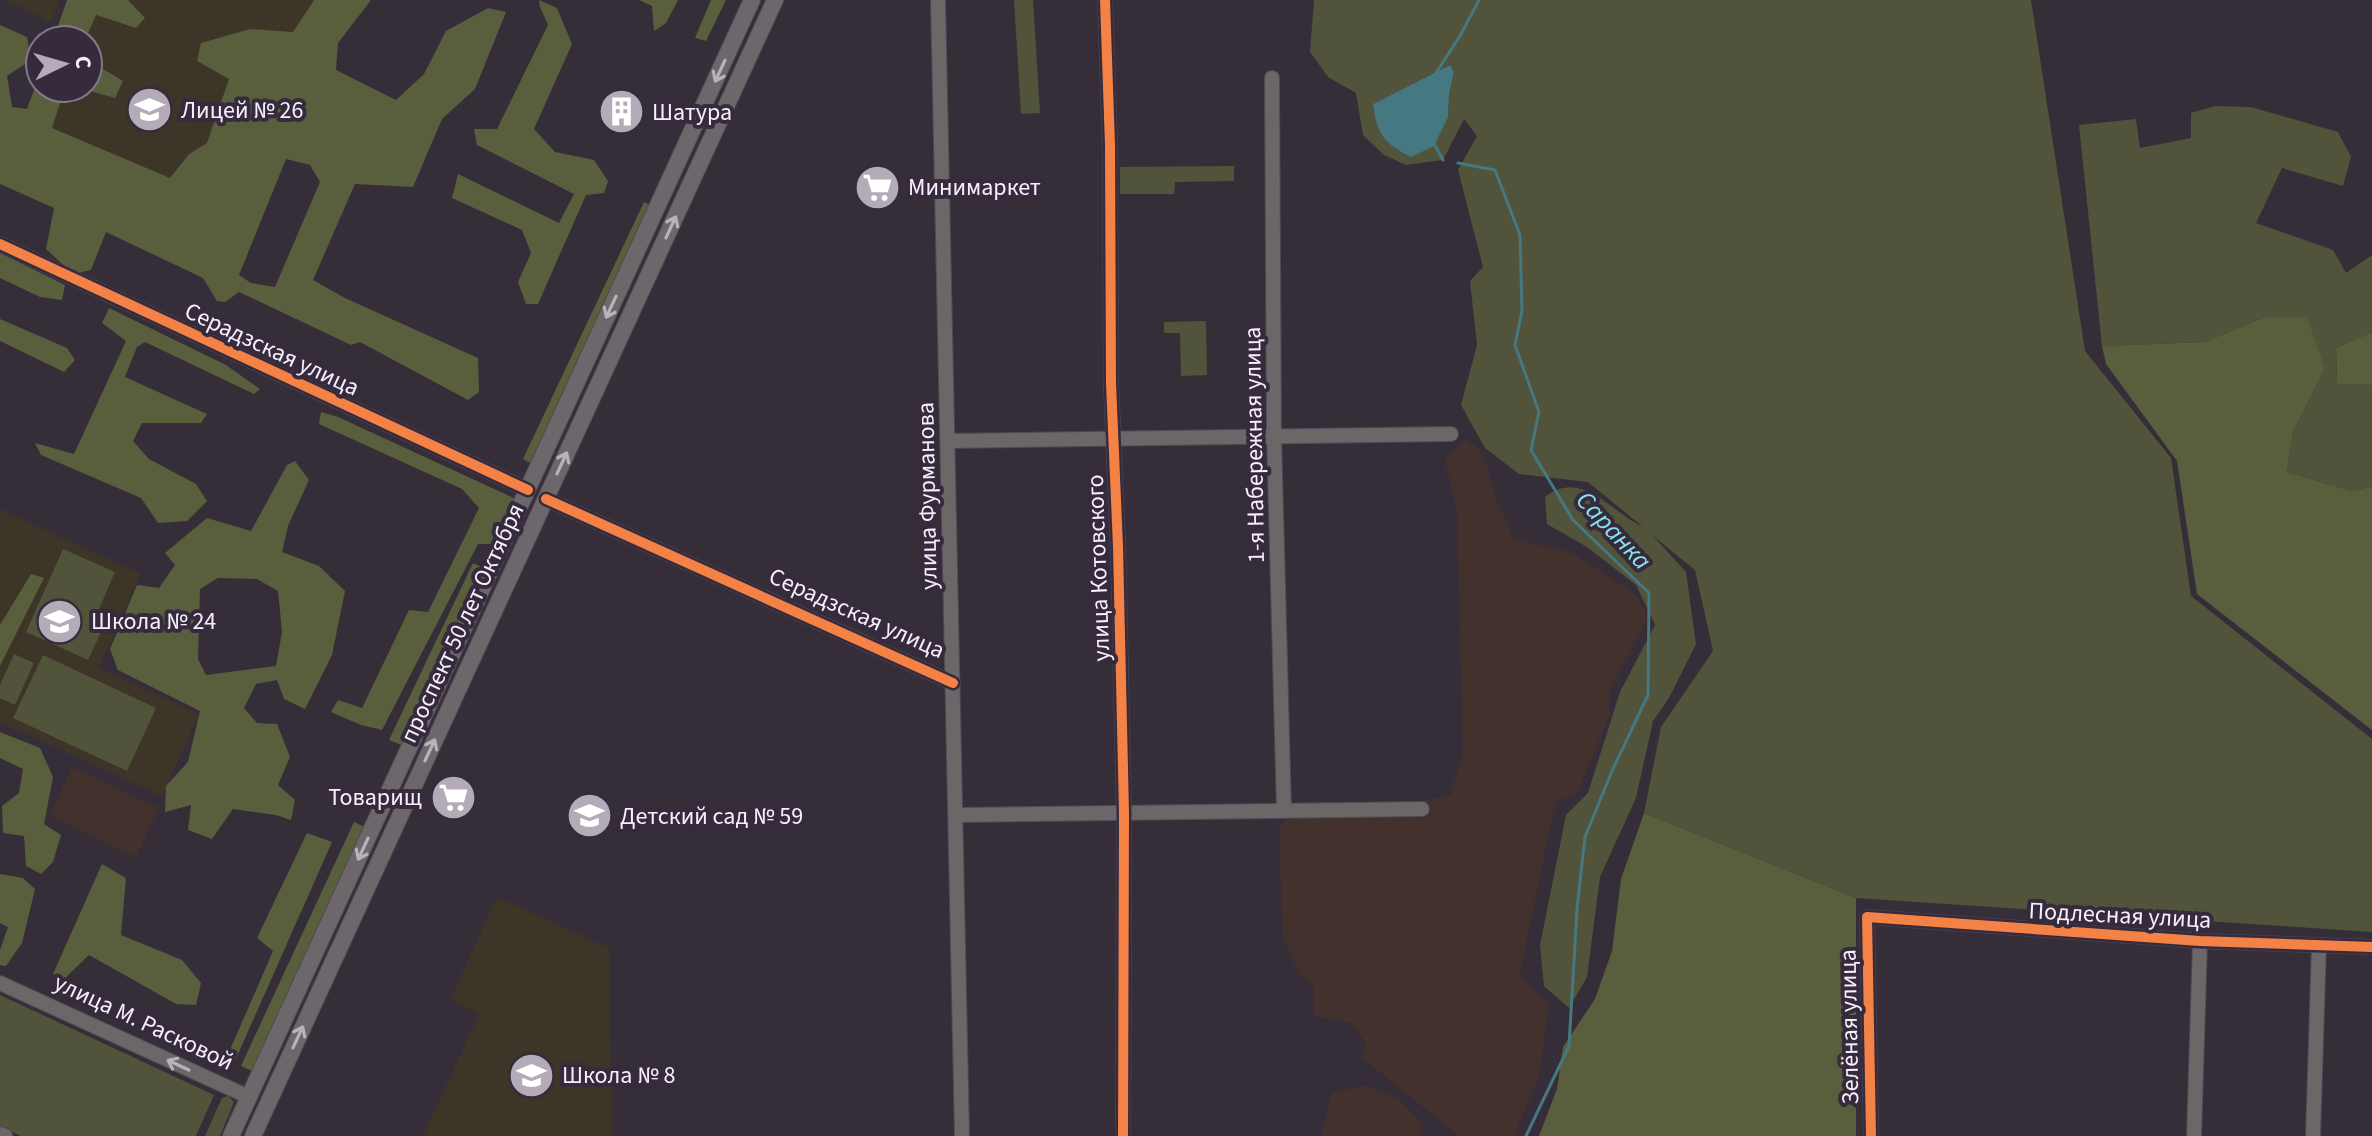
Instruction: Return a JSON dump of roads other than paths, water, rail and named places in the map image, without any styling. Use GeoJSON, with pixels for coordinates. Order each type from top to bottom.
{"type":"FeatureCollection","features":[{"type":"Feature","properties":{"kind":"main road","name":"проспект 50 лет Октября"},"geometry":{"type":"LineString","coordinates":[[231,1136],[752,0]]}},
{"type":"Feature","properties":{"kind":"main road","name":"проспект 50 лет Октября"},"geometry":{"type":"LineString","coordinates":[[253,1136],[775,0]]}},
{"type":"Feature","properties":{"kind":"main road","name":"Серадзская улица"},"geometry":{"type":"LineString","coordinates":[[528,490],[546,499]]}},
{"type":"Feature","properties":{"kind":"main road","name":"улица М. Расковой"},"geometry":{"type":"LineString","coordinates":[[249,1097],[266,1108]]}},
{"type":"Feature","properties":{"kind":"street","name":"улица Фурманова"},"geometry":{"type":"LineString","coordinates":[[938,0],[962,1136]]}},
{"type":"Feature","properties":{"kind":"street","name":"улица Котовского"},"geometry":{"type":"LineString","coordinates":[[1105,0],[1110,145],[1111,383],[1124,813],[1123,1136]]}},
{"type":"Feature","properties":{"kind":"street","name":"1-я Набережная улица"},"geometry":{"type":"LineString","coordinates":[[1272,78],[1274,436],[1284,811]]}},
{"type":"Feature","properties":{"kind":"street","name":"Серадзская улица"},"geometry":{"type":"LineString","coordinates":[[0,244],[528,490]]}},
{"type":"Feature","properties":{"kind":"street"},"geometry":{"type":"LineString","coordinates":[[948,441],[1451,434]]}},
{"type":"Feature","properties":{"kind":"street","name":"Серадзская улица"},"geometry":{"type":"LineString","coordinates":[[546,499],[953,683]]}},
{"type":"Feature","properties":{"kind":"street"},"geometry":{"type":"LineString","coordinates":[[956,815],[1422,809]]}},
{"type":"Feature","properties":{"kind":"street","name":"Подлесная улица"},"geometry":{"type":"LineString","coordinates":[[1867,917],[2200,941],[2372,947]]}},
{"type":"Feature","properties":{"kind":"street","name":"Зелёная улица"},"geometry":{"type":"LineString","coordinates":[[1867,917],[1871,1136]]}},
{"type":"Feature","properties":{"kind":"street"},"geometry":{"type":"LineString","coordinates":[[2194,1136],[2200,941]]}},
{"type":"Feature","properties":{"kind":"street"},"geometry":{"type":"LineString","coordinates":[[2313,1136],[2319,945]]}},
{"type":"Feature","properties":{"kind":"street","name":"улица М. Расковой"},"geometry":{"type":"LineString","coordinates":[[0,983],[249,1097]]}},
{"type":"Feature","properties":{"kind":"water"},"geometry":{"type":"Polygon","coordinates":[[[1450,65],[1454,72],[1448,117],[1434,146],[1411,157],[1383,137],[1373,104],[1450,65]]]}},
{"type":"Feature","properties":{"kind":"waterway","name":"Саранка"},"geometry":{"type":"LineString","coordinates":[[1434,76],[1479,0]]}},
{"type":"Feature","properties":{"kind":"waterway","name":"Саранка"},"geometry":{"type":"LineString","coordinates":[[1433,142],[1443,160]]}},
{"type":"Feature","properties":{"kind":"waterway","name":"Саранка"},"geometry":{"type":"LineString","coordinates":[[1458,163],[1495,170],[1520,235],[1522,311],[1515,345],[1539,412],[1531,450],[1573,520],[1649,593],[1648,695],[1585,837],[1577,909],[1569,1046],[1526,1136]]}},
{"type":"Feature","properties":{"kind":"place","name":"Лицей № 26"},"geometry":{"type":"Point","coordinates":[150,110]}},
{"type":"Feature","properties":{"kind":"place","name":"Шатура"},"geometry":{"type":"Point","coordinates":[621,112]}},
{"type":"Feature","properties":{"kind":"place","name":"Минимаркет"},"geometry":{"type":"Point","coordinates":[877,187]}},
{"type":"Feature","properties":{"kind":"place","name":"Школа № 24"},"geometry":{"type":"Point","coordinates":[60,621]}},
{"type":"Feature","properties":{"kind":"place","name":"Товарищ"},"geometry":{"type":"Point","coordinates":[453,797]}},
{"type":"Feature","properties":{"kind":"place","name":"Детский сад № 59"},"geometry":{"type":"Point","coordinates":[589,816]}},
{"type":"Feature","properties":{"kind":"place","name":"Школа № 8"},"geometry":{"type":"Point","coordinates":[531,1075]}}]}
